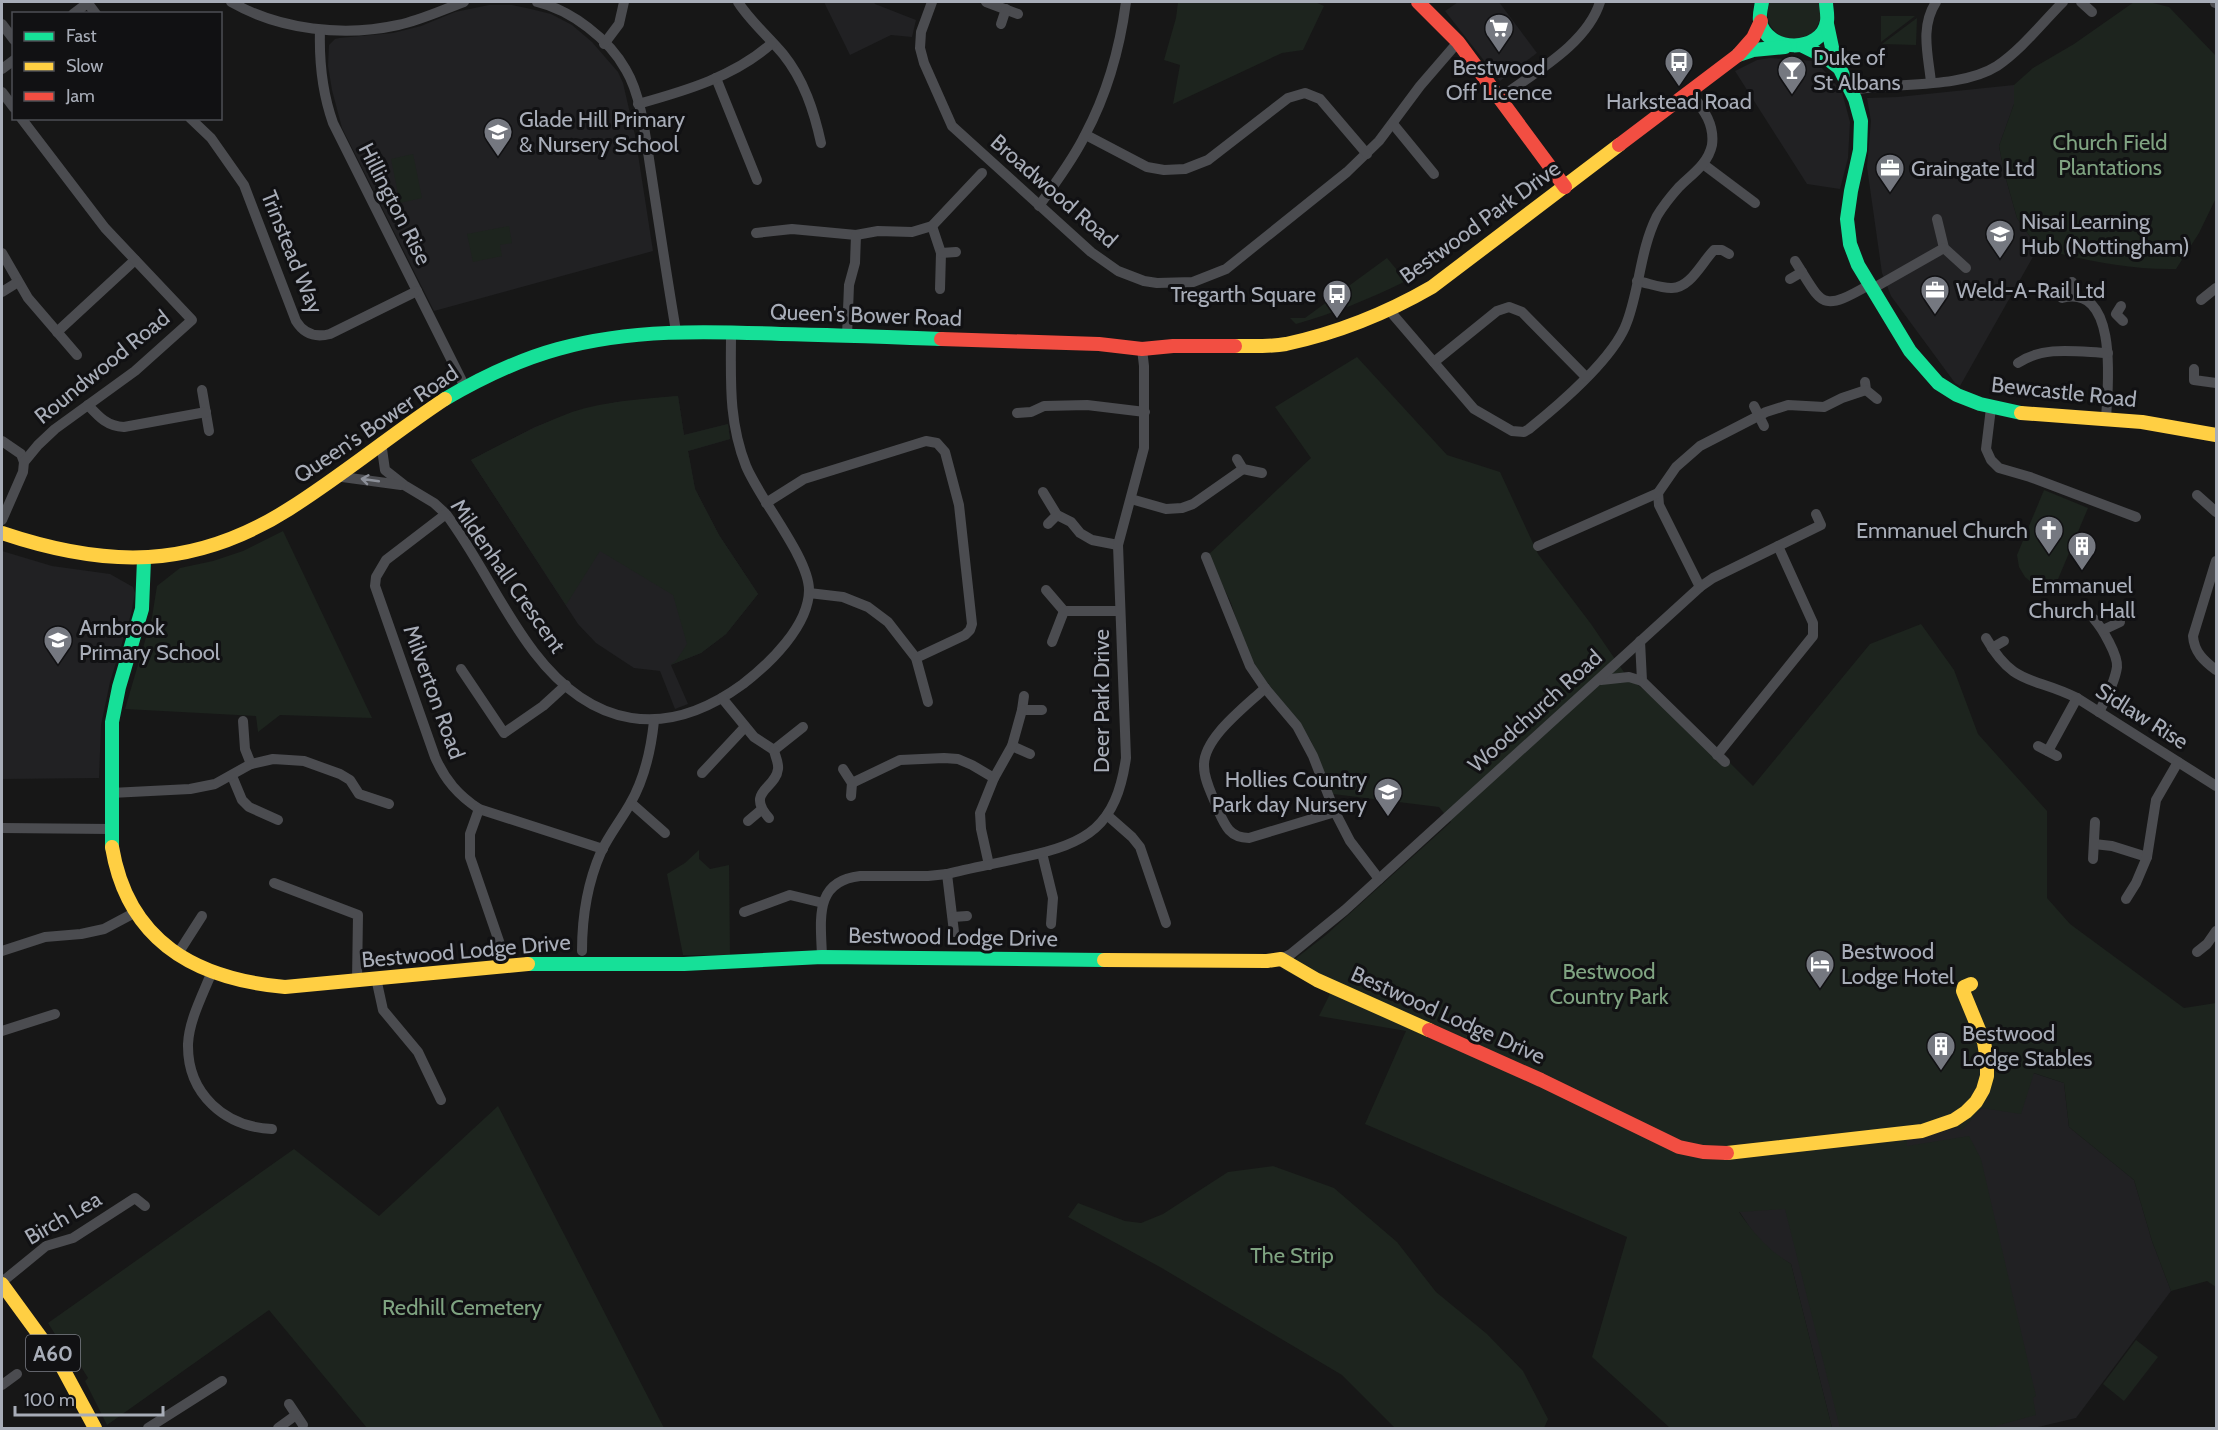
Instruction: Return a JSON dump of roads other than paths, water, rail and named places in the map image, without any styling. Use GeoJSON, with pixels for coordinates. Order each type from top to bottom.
{"type":"FeatureCollection","features":[{"type":"Feature","properties":{"kind":"main road"},"geometry":{"type":"LineString","coordinates":[[1418,2],[1458,42],[1566,187]]}},
{"type":"Feature","properties":{"kind":"main road"},"geometry":{"type":"LineString","coordinates":[[1760,3],[1761,21],[1770,38],[1786,47]]}},
{"type":"Feature","properties":{"kind":"main road"},"geometry":{"type":"LineString","coordinates":[[1803,46],[1818,38],[1829,10]]}},
{"type":"Feature","properties":{"kind":"main road","name":"Bewcastle Road"},"geometry":{"type":"LineString","coordinates":[[1829,10],[1838,67]]}},
{"type":"Feature","properties":{"kind":"main road","name":"Bestwood Park Drive"},"geometry":{"type":"LineString","coordinates":[[1142,349],[1173,346],[1285,344],[1335,332],[1389,310],[1432,287],[1738,55],[1754,38],[1761,21]]}},
{"type":"Feature","properties":{"kind":"main road","name":"Bestwood Park Drive"},"geometry":{"type":"LineString","coordinates":[[1738,55],[1753,50],[1803,46]]}},
{"type":"Feature","properties":{"kind":"main road","name":"Bewcastle Road"},"geometry":{"type":"LineString","coordinates":[[1803,46],[1825,57],[1838,67],[1853,90],[1859,107],[1862,134],[1849,199],[1848,233],[1851,251],[1870,287],[1905,343],[1929,375],[1962,398],[2005,411],[2106,418],[2217,435]]}},
{"type":"Feature","properties":{"kind":"main road","name":"Queen's Bower Road"},"geometry":{"type":"LineString","coordinates":[[2,533],[52,550],[98,558],[144,559],[190,552],[236,537],[289,509],[434,405],[465,387],[503,368],[560,348],[598,339],[676,331],[1099,344],[1142,349]]}},
{"type":"Feature","properties":{"kind":"main road","name":"Bestwood Lodge Drive"},"geometry":{"type":"LineString","coordinates":[[144,559],[142,608],[116,697],[113,715],[112,851],[126,894],[152,933],[177,955],[211,974],[245,984],[292,987],[507,965],[684,964],[822,957],[1267,961],[1281,959],[1317,980],[1541,1080],[1680,1147],[1703,1152],[1733,1153],[1890,1136],[1936,1128],[1960,1119],[1980,1096],[1988,1072],[1984,1043],[1963,991],[1964,987],[1971,984]]}},
{"type":"Feature","properties":{"kind":"main road","name":"A60"},"geometry":{"type":"LineString","coordinates":[[2,1283],[61,1365],[94,1428]]}},
{"type":"Feature","properties":{"kind":"street"},"geometry":{"type":"LineString","coordinates":[[76,12],[88,2]]}},
{"type":"Feature","properties":{"kind":"street"},"geometry":{"type":"LineString","coordinates":[[231,2],[261,15],[293,25],[320,30],[370,29],[399,25],[464,2]]}},
{"type":"Feature","properties":{"kind":"street"},"geometry":{"type":"LineString","coordinates":[[537,2],[561,10],[584,23],[626,70],[638,104],[645,134],[676,331]]}},
{"type":"Feature","properties":{"kind":"street"},"geometry":{"type":"LineString","coordinates":[[604,44],[619,24],[624,2]]}},
{"type":"Feature","properties":{"kind":"street"},"geometry":{"type":"LineString","coordinates":[[738,2],[793,67],[809,100],[821,143]]}},
{"type":"Feature","properties":{"kind":"street","name":"Broadwood Road"},"geometry":{"type":"LineString","coordinates":[[932,2],[921,32],[920,48],[924,63],[949,120],[957,132],[1091,252],[1118,271],[1144,281],[1157,283],[1193,282],[1226,269],[1367,154],[1458,42]]}},
{"type":"Feature","properties":{"kind":"street"},"geometry":{"type":"LineString","coordinates":[[986,2],[1018,14]]}},
{"type":"Feature","properties":{"kind":"street"},"geometry":{"type":"LineString","coordinates":[[1039,206],[1086,135],[1111,71],[1126,2]]}},
{"type":"Feature","properties":{"kind":"street"},"geometry":{"type":"LineString","coordinates":[[1500,98],[1578,40],[1590,25],[1600,2]]}},
{"type":"Feature","properties":{"kind":"street"},"geometry":{"type":"LineString","coordinates":[[1931,82],[1925,34],[1928,16],[1935,2]]}},
{"type":"Feature","properties":{"kind":"street"},"geometry":{"type":"LineString","coordinates":[[1853,90],[1963,80],[1996,67],[2063,2]]}},
{"type":"Feature","properties":{"kind":"street"},"geometry":{"type":"LineString","coordinates":[[2081,2],[2092,12]]}},
{"type":"Feature","properties":{"kind":"street"},"geometry":{"type":"LineString","coordinates":[[1000,24],[1006,9]]}},
{"type":"Feature","properties":{"kind":"street"},"geometry":{"type":"LineString","coordinates":[[2,24],[12,37]]}},
{"type":"Feature","properties":{"kind":"street","name":"Hillington Rise"},"geometry":{"type":"LineString","coordinates":[[320,30],[319,64],[333,123],[465,387]]}},
{"type":"Feature","properties":{"kind":"street"},"geometry":{"type":"LineString","coordinates":[[638,104],[716,78],[746,63],[772,43]]}},
{"type":"Feature","properties":{"kind":"street"},"geometry":{"type":"LineString","coordinates":[[716,78],[757,180]]}},
{"type":"Feature","properties":{"kind":"street"},"geometry":{"type":"LineString","coordinates":[[2,92],[12,105]]}},
{"type":"Feature","properties":{"kind":"street"},"geometry":{"type":"LineString","coordinates":[[1389,310],[1474,409],[1518,433],[1529,429],[1587,377],[1609,353],[1623,332],[1630,314],[1649,234],[1658,215],[1680,186],[1703,164],[1712,146],[1712,129],[1706,113],[1690,92]]}},
{"type":"Feature","properties":{"kind":"street"},"geometry":{"type":"LineString","coordinates":[[1086,135],[1148,167],[1164,170],[1185,169],[1208,160],[1288,98],[1305,93],[1320,99],[1367,154]]}},
{"type":"Feature","properties":{"kind":"street","name":"Roundwood Road"},"geometry":{"type":"LineString","coordinates":[[2,520],[23,472],[24,462],[46,437],[135,371],[192,320],[80,197],[22,120]]}},
{"type":"Feature","properties":{"kind":"street","name":"Trinstead Way"},"geometry":{"type":"LineString","coordinates":[[192,120],[225,155],[244,185],[296,321],[303,330],[316,336],[330,334],[417,291]]}},
{"type":"Feature","properties":{"kind":"street"},"geometry":{"type":"LineString","coordinates":[[1393,124],[1434,174]]}},
{"type":"Feature","properties":{"kind":"street"},"geometry":{"type":"LineString","coordinates":[[806,134],[818,130]]}},
{"type":"Feature","properties":{"kind":"street"},"geometry":{"type":"LineString","coordinates":[[1426,165],[1436,158]]}},
{"type":"Feature","properties":{"kind":"street"},"geometry":{"type":"LineString","coordinates":[[1703,164],[1755,203]]}},
{"type":"Feature","properties":{"kind":"street"},"geometry":{"type":"LineString","coordinates":[[756,233],[792,230],[856,235],[878,231],[912,232],[932,226],[982,172]]}},
{"type":"Feature","properties":{"kind":"street"},"geometry":{"type":"LineString","coordinates":[[1937,219],[1944,248],[1966,267]]}},
{"type":"Feature","properties":{"kind":"street"},"geometry":{"type":"LineString","coordinates":[[932,226],[941,253],[940,289]]}},
{"type":"Feature","properties":{"kind":"street"},"geometry":{"type":"LineString","coordinates":[[847,336],[849,285],[855,263],[856,235]]}},
{"type":"Feature","properties":{"kind":"street"},"geometry":{"type":"LineString","coordinates":[[1796,261],[1816,295],[1829,302],[1841,300],[1870,287],[1944,248]]}},
{"type":"Feature","properties":{"kind":"street"},"geometry":{"type":"LineString","coordinates":[[1637,281],[1671,288],[1678,287],[1689,280],[1714,250],[1722,250],[1729,254]]}},
{"type":"Feature","properties":{"kind":"street"},"geometry":{"type":"LineString","coordinates":[[941,253],[956,252]]}},
{"type":"Feature","properties":{"kind":"street"},"geometry":{"type":"LineString","coordinates":[[2,253],[39,313],[77,355]]}},
{"type":"Feature","properties":{"kind":"street"},"geometry":{"type":"LineString","coordinates":[[57,332],[135,260]]}},
{"type":"Feature","properties":{"kind":"street"},"geometry":{"type":"LineString","coordinates":[[1790,279],[1802,272]]}},
{"type":"Feature","properties":{"kind":"street"},"geometry":{"type":"LineString","coordinates":[[2,292],[18,282]]}},
{"type":"Feature","properties":{"kind":"street"},"geometry":{"type":"LineString","coordinates":[[2072,282],[2067,297],[2087,301],[2099,314],[2101,321],[2108,353],[2106,418]]}},
{"type":"Feature","properties":{"kind":"street"},"geometry":{"type":"LineString","coordinates":[[2200,300],[2217,288]]}},
{"type":"Feature","properties":{"kind":"street"},"geometry":{"type":"LineString","coordinates":[[1434,362],[1497,310],[1509,307],[1522,312],[1587,377]]}},
{"type":"Feature","properties":{"kind":"street"},"geometry":{"type":"LineString","coordinates":[[2101,321],[2120,314]]}},
{"type":"Feature","properties":{"kind":"street"},"geometry":{"type":"LineString","coordinates":[[730,332],[730,398],[735,429],[747,467],[804,566],[809,593],[843,597],[868,608],[888,622],[916,658],[927,702]]}},
{"type":"Feature","properties":{"kind":"street","name":"Deer Park Drive"},"geometry":{"type":"LineString","coordinates":[[823,903],[832,888],[850,877],[947,874],[1068,846],[1090,834],[1107,815],[1116,799],[1123,778],[1126,758],[1118,545],[1144,447],[1142,349]]}},
{"type":"Feature","properties":{"kind":"street"},"geometry":{"type":"LineString","coordinates":[[2022,356],[2055,351],[2108,353]]}},
{"type":"Feature","properties":{"kind":"street"},"geometry":{"type":"LineString","coordinates":[[2194,369],[2194,380],[2217,383]]}},
{"type":"Feature","properties":{"kind":"street"},"geometry":{"type":"LineString","coordinates":[[1537,546],[1658,493],[1672,472],[1700,446],[1757,410],[1788,405],[1824,407],[1865,386],[1876,399]]}},
{"type":"Feature","properties":{"kind":"street"},"geometry":{"type":"LineString","coordinates":[[202,390],[209,431]]}},
{"type":"Feature","properties":{"kind":"street"},"geometry":{"type":"LineString","coordinates":[[88,405],[101,419],[112,426],[124,428],[206,412]]}},
{"type":"Feature","properties":{"kind":"street"},"geometry":{"type":"LineString","coordinates":[[1017,413],[1033,417],[1044,406],[1087,405],[1145,412]]}},
{"type":"Feature","properties":{"kind":"street"},"geometry":{"type":"LineString","coordinates":[[1991,408],[1986,449],[1994,464],[2005,471],[2030,477],[2136,517]]}},
{"type":"Feature","properties":{"kind":"street"},"geometry":{"type":"LineString","coordinates":[[1757,410],[1764,426]]}},
{"type":"Feature","properties":{"kind":"street"},"geometry":{"type":"LineString","coordinates":[[2,441],[14,447],[21,454],[24,462]]}},
{"type":"Feature","properties":{"kind":"street"},"geometry":{"type":"LineString","coordinates":[[766,503],[804,479],[926,441],[937,443],[945,452],[959,505],[972,624],[965,636],[916,658]]}},
{"type":"Feature","properties":{"kind":"street","name":"Mildenhall Crescent"},"geometry":{"type":"LineString","coordinates":[[381,442],[385,470],[404,485],[434,503],[446,514],[525,640],[545,665],[591,704],[607,712],[654,721],[687,715],[722,698],[755,675],[785,643],[805,611],[809,593]]}},
{"type":"Feature","properties":{"kind":"street"},"geometry":{"type":"LineString","coordinates":[[1131,499],[1166,509],[1182,508],[1193,504],[1240,464],[1262,473]]}},
{"type":"Feature","properties":{"kind":"street","name":"Mildenhall Crescent"},"geometry":{"type":"LineString","coordinates":[[335,476],[404,485]]}},
{"type":"Feature","properties":{"kind":"street"},"geometry":{"type":"LineString","coordinates":[[1043,492],[1058,515],[1071,522],[1080,533],[1092,540],[1118,545]]}},
{"type":"Feature","properties":{"kind":"street"},"geometry":{"type":"LineString","coordinates":[[1658,493],[1659,505],[1700,587]]}},
{"type":"Feature","properties":{"kind":"street"},"geometry":{"type":"LineString","coordinates":[[2206,503],[2215,494]]}},
{"type":"Feature","properties":{"kind":"street"},"geometry":{"type":"LineString","coordinates":[[2197,495],[2217,512]]}},
{"type":"Feature","properties":{"kind":"street"},"geometry":{"type":"LineString","coordinates":[[2124,513],[2129,502]]}},
{"type":"Feature","properties":{"kind":"street","name":"Milverton Road"},"geometry":{"type":"LineString","coordinates":[[446,514],[386,560],[376,577],[375,586],[439,766],[453,787],[479,808],[603,849]]}},
{"type":"Feature","properties":{"kind":"street","name":"Woodchurch Road"},"geometry":{"type":"LineString","coordinates":[[1281,959],[1314,936],[1379,879],[1700,587],[1713,578],[1821,525],[1816,514]]}},
{"type":"Feature","properties":{"kind":"street"},"geometry":{"type":"LineString","coordinates":[[1048,524],[1058,515]]}},
{"type":"Feature","properties":{"kind":"street"},"geometry":{"type":"LineString","coordinates":[[1597,681],[1611,677],[1629,677],[1642,681],[1721,758],[1814,636],[1813,623],[1778,546]]}},
{"type":"Feature","properties":{"kind":"street"},"geometry":{"type":"LineString","coordinates":[[1206,557],[1242,649],[1257,677],[1297,726],[1313,756],[1335,812],[1350,841],[1379,879]]}},
{"type":"Feature","properties":{"kind":"street"},"geometry":{"type":"LineString","coordinates":[[2217,561],[2193,636],[2195,647],[2201,657],[2217,670]]}},
{"type":"Feature","properties":{"kind":"street"},"geometry":{"type":"LineString","coordinates":[[1046,590],[1064,611],[1120,611]]}},
{"type":"Feature","properties":{"kind":"street"},"geometry":{"type":"LineString","coordinates":[[1052,642],[1064,611]]}},
{"type":"Feature","properties":{"kind":"street"},"geometry":{"type":"LineString","coordinates":[[2094,619],[2103,630],[2117,666],[2105,700],[2098,712]]}},
{"type":"Feature","properties":{"kind":"street"},"geometry":{"type":"LineString","coordinates":[[2103,630],[2121,622]]}},
{"type":"Feature","properties":{"kind":"street","name":"Sidlaw Rise"},"geometry":{"type":"LineString","coordinates":[[1986,638],[2004,664],[2017,675],[2059,689],[2077,698],[2217,786]]}},
{"type":"Feature","properties":{"kind":"street"},"geometry":{"type":"LineString","coordinates":[[1640,641],[1642,681]]}},
{"type":"Feature","properties":{"kind":"street"},"geometry":{"type":"LineString","coordinates":[[1992,648],[2004,641]]}},
{"type":"Feature","properties":{"kind":"street"},"geometry":{"type":"LineString","coordinates":[[461,669],[504,733],[543,706],[566,685]]}},
{"type":"Feature","properties":{"kind":"street"},"geometry":{"type":"LineString","coordinates":[[1264,687],[1212,739],[1205,753],[1205,776],[1223,822],[1238,838],[1249,838],[1335,812]]}},
{"type":"Feature","properties":{"kind":"street"},"geometry":{"type":"LineString","coordinates":[[989,865],[980,813],[994,778],[1012,746],[1024,696]]}},
{"type":"Feature","properties":{"kind":"street"},"geometry":{"type":"LineString","coordinates":[[722,698],[754,737],[774,750],[778,770],[761,796],[765,814],[748,821]]}},
{"type":"Feature","properties":{"kind":"street","name":"Sidlaw Rise"},"geometry":{"type":"LineString","coordinates":[[2038,746],[2053,754],[2077,698]]}},
{"type":"Feature","properties":{"kind":"street"},"geometry":{"type":"LineString","coordinates":[[1022,710],[1042,710]]}},
{"type":"Feature","properties":{"kind":"street"},"geometry":{"type":"LineString","coordinates":[[243,721],[245,749],[251,764]]}},
{"type":"Feature","properties":{"kind":"street"},"geometry":{"type":"LineString","coordinates":[[582,951],[584,908],[590,882],[603,849],[631,803],[647,766],[654,721]]}},
{"type":"Feature","properties":{"kind":"street"},"geometry":{"type":"LineString","coordinates":[[702,773],[716,768],[745,727]]}},
{"type":"Feature","properties":{"kind":"street"},"geometry":{"type":"LineString","coordinates":[[774,750],[803,728]]}},
{"type":"Feature","properties":{"kind":"street"},"geometry":{"type":"LineString","coordinates":[[944,745],[944,758]]}},
{"type":"Feature","properties":{"kind":"street"},"geometry":{"type":"LineString","coordinates":[[1012,746],[1030,754]]}},
{"type":"Feature","properties":{"kind":"street"},"geometry":{"type":"LineString","coordinates":[[852,783],[900,760],[944,758],[965,762],[994,778]]}},
{"type":"Feature","properties":{"kind":"street"},"geometry":{"type":"LineString","coordinates":[[111,793],[190,789],[215,784],[251,764],[273,759],[304,761],[340,774],[350,780],[359,794],[388,804]]}},
{"type":"Feature","properties":{"kind":"street"},"geometry":{"type":"LineString","coordinates":[[2143,896],[2129,894],[2147,858],[2156,800],[2178,762]]}},
{"type":"Feature","properties":{"kind":"street"},"geometry":{"type":"LineString","coordinates":[[843,770],[852,783],[851,796]]}},
{"type":"Feature","properties":{"kind":"street"},"geometry":{"type":"LineString","coordinates":[[232,776],[242,800],[249,807],[278,820]]}},
{"type":"Feature","properties":{"kind":"street"},"geometry":{"type":"LineString","coordinates":[[631,803],[661,830],[650,836]]}},
{"type":"Feature","properties":{"kind":"street"},"geometry":{"type":"LineString","coordinates":[[479,808],[470,834],[470,857],[503,953]]}},
{"type":"Feature","properties":{"kind":"street"},"geometry":{"type":"LineString","coordinates":[[1107,815],[1140,847],[1163,895],[1166,923]]}},
{"type":"Feature","properties":{"kind":"street"},"geometry":{"type":"LineString","coordinates":[[2093,859],[2095,822]]}},
{"type":"Feature","properties":{"kind":"street"},"geometry":{"type":"LineString","coordinates":[[2,828],[111,829]]}},
{"type":"Feature","properties":{"kind":"street"},"geometry":{"type":"LineString","coordinates":[[2094,844],[2112,846],[2147,858]]}},
{"type":"Feature","properties":{"kind":"street"},"geometry":{"type":"LineString","coordinates":[[1042,853],[1053,898],[1051,924]]}},
{"type":"Feature","properties":{"kind":"street"},"geometry":{"type":"LineString","coordinates":[[947,874],[954,932]]}},
{"type":"Feature","properties":{"kind":"street"},"geometry":{"type":"LineString","coordinates":[[274,883],[358,915],[357,980]]}},
{"type":"Feature","properties":{"kind":"street"},"geometry":{"type":"LineString","coordinates":[[744,912],[790,895],[823,903],[820,919],[822,957]]}},
{"type":"Feature","properties":{"kind":"street"},"geometry":{"type":"LineString","coordinates":[[762,905],[769,916]]}},
{"type":"Feature","properties":{"kind":"street"},"geometry":{"type":"LineString","coordinates":[[2,951],[45,937],[81,934],[104,929],[136,912]]}},
{"type":"Feature","properties":{"kind":"street"},"geometry":{"type":"LineString","coordinates":[[177,955],[202,916]]}},
{"type":"Feature","properties":{"kind":"street"},"geometry":{"type":"LineString","coordinates":[[953,917],[967,916]]}},
{"type":"Feature","properties":{"kind":"street"},"geometry":{"type":"LineString","coordinates":[[2198,952],[2217,931]]}},
{"type":"Feature","properties":{"kind":"street"},"geometry":{"type":"LineString","coordinates":[[2207,944],[2216,953]]}},
{"type":"Feature","properties":{"kind":"street"},"geometry":{"type":"LineString","coordinates":[[211,974],[195,1014],[188,1044],[191,1069],[199,1089],[210,1104],[225,1116],[257,1129],[272,1129]]}},
{"type":"Feature","properties":{"kind":"street"},"geometry":{"type":"LineString","coordinates":[[376,978],[383,1010],[411,1042],[441,1092]]}},
{"type":"Feature","properties":{"kind":"street"},"geometry":{"type":"LineString","coordinates":[[4,1030],[55,1014]]}},
{"type":"Feature","properties":{"kind":"street","name":"Birch Lea"},"geometry":{"type":"LineString","coordinates":[[2,1283],[46,1246],[73,1238],[135,1198],[145,1206]]}},
{"type":"Feature","properties":{"kind":"street"},"geometry":{"type":"LineString","coordinates":[[2,1385],[17,1374]]}},
{"type":"Feature","properties":{"kind":"street"},"geometry":{"type":"LineString","coordinates":[[148,1428],[222,1381]]}},
{"type":"Feature","properties":{"kind":"street"},"geometry":{"type":"LineString","coordinates":[[289,1404],[303,1425]]}},
{"type":"Feature","properties":{"kind":"street"},"geometry":{"type":"LineString","coordinates":[[278,1428],[296,1415]]}},
{"type":"Feature","properties":{"kind":"place","name":"Bestwood Off Licence"},"geometry":{"type":"Point","coordinates":[1499,54]}},
{"type":"Feature","properties":{"kind":"place","name":"Harkstead Road"},"geometry":{"type":"Point","coordinates":[1679,88]}},
{"type":"Feature","properties":{"kind":"place","name":"Duke of St Albans"},"geometry":{"type":"Point","coordinates":[1792,96]}},
{"type":"Feature","properties":{"kind":"place","name":"Glade Hill Primary & Nursery School"},"geometry":{"type":"Point","coordinates":[498,158]}},
{"type":"Feature","properties":{"kind":"place","name":"Graingate Ltd"},"geometry":{"type":"Point","coordinates":[1890,194]}},
{"type":"Feature","properties":{"kind":"place","name":"Nisai Learning Hub (Nottingham)"},"geometry":{"type":"Point","coordinates":[2000,260]}},
{"type":"Feature","properties":{"kind":"place","name":"Weld-A-Rail Ltd"},"geometry":{"type":"Point","coordinates":[1935,316]}},
{"type":"Feature","properties":{"kind":"place","name":"Tregarth Square"},"geometry":{"type":"Point","coordinates":[1337,320]}},
{"type":"Feature","properties":{"kind":"place","name":"Emmanuel Church"},"geometry":{"type":"Point","coordinates":[2049,556]}},
{"type":"Feature","properties":{"kind":"place","name":"Emmanuel Church Hall"},"geometry":{"type":"Point","coordinates":[2082,572]}},
{"type":"Feature","properties":{"kind":"place","name":"Arnbrook Primary School"},"geometry":{"type":"Point","coordinates":[58,666]}},
{"type":"Feature","properties":{"kind":"place","name":"Hollies Country Park day Nursery"},"geometry":{"type":"Point","coordinates":[1388,818]}},
{"type":"Feature","properties":{"kind":"place","name":"Bestwood Lodge Hotel"},"geometry":{"type":"Point","coordinates":[1820,990]}},
{"type":"Feature","properties":{"kind":"place","name":"Bestwood Lodge Stables"},"geometry":{"type":"Point","coordinates":[1941,1072]}},
{"type":"Feature","properties":{"kind":"park label","name":"Church Field Plantations"},"geometry":{"type":"Point","coordinates":[2110,154]}},
{"type":"Feature","properties":{"kind":"park label","name":"Bestwood Country Park"},"geometry":{"type":"Point","coordinates":[1609,984]}},
{"type":"Feature","properties":{"kind":"park label","name":"The Strip"},"geometry":{"type":"Point","coordinates":[1292,1255]}},
{"type":"Feature","properties":{"kind":"park label","name":"Redhill Cemetery"},"geometry":{"type":"Point","coordinates":[462,1307]}}]}
